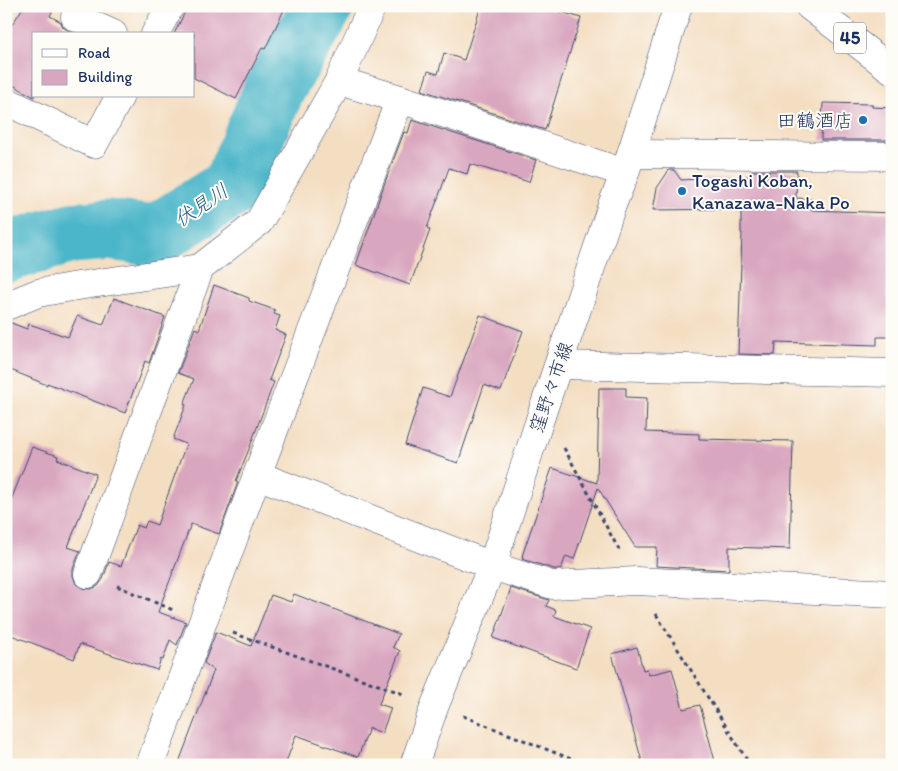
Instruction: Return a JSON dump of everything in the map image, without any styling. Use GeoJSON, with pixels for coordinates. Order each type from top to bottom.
{"type":"FeatureCollection","features":[{"type":"Feature","properties":{"kind":"street"},"geometry":{"type":"LineString","coordinates":[[155,32],[170,6]]}},
{"type":"Feature","properties":{"kind":"street"},"geometry":{"type":"LineString","coordinates":[[6,306],[38,293],[200,268],[259,222],[339,81],[372,6]]}},
{"type":"Feature","properties":{"kind":"street","name":"窪野々市線"},"geometry":{"type":"LineString","coordinates":[[414,765],[435,705],[492,566],[609,214],[628,164],[678,6]]}},
{"type":"Feature","properties":{"kind":"street","name":"45"},"geometry":{"type":"LineString","coordinates":[[809,6],[892,70]]}},
{"type":"Feature","properties":{"kind":"street"},"geometry":{"type":"LineString","coordinates":[[75,17],[109,32]]}},
{"type":"Feature","properties":{"kind":"street"},"geometry":{"type":"LineString","coordinates":[[339,81],[628,164],[892,156]]}},
{"type":"Feature","properties":{"kind":"street"},"geometry":{"type":"LineString","coordinates":[[6,101],[94,144],[119,98]]}},
{"type":"Feature","properties":{"kind":"street"},"geometry":{"type":"LineString","coordinates":[[150,765],[257,475],[400,99]]}},
{"type":"Feature","properties":{"kind":"street"},"geometry":{"type":"LineString","coordinates":[[88,574],[200,268]]}},
{"type":"Feature","properties":{"kind":"street"},"geometry":{"type":"LineString","coordinates":[[559,364],[892,373]]}},
{"type":"Feature","properties":{"kind":"street"},"geometry":{"type":"LineString","coordinates":[[257,475],[492,566],[552,585],[636,581],[892,594]]}},
{"type":"Feature","properties":{"kind":"path"},"geometry":{"type":"LineString","coordinates":[[88,574],[202,622],[435,705],[586,765]]}},
{"type":"Feature","properties":{"kind":"building"},"geometry":{"type":"Polygon","coordinates":[[[24,6],[55,6],[50,16],[61,22],[63,27],[71,32],[32,32],[32,96],[6,81],[6,34],[24,6]]]}},
{"type":"Feature","properties":{"kind":"building"},"geometry":{"type":"Polygon","coordinates":[[[188,6],[286,6],[265,49],[262,48],[236,99],[195,78],[195,32],[175,32],[188,6]]]}},
{"type":"Feature","properties":{"kind":"building"},"geometry":{"type":"Polygon","coordinates":[[[481,6],[543,6],[581,18],[545,130],[422,90],[428,71],[438,74],[444,53],[464,60],[481,6]]]}},
{"type":"Feature","properties":{"kind":"building"},"geometry":{"type":"Polygon","coordinates":[[[823,103],[872,104],[872,107],[892,108],[892,140],[821,140],[823,103]]]}},
{"type":"Feature","properties":{"kind":"building"},"geometry":{"type":"Polygon","coordinates":[[[412,120],[536,160],[529,182],[470,164],[467,174],[449,168],[427,228],[430,230],[410,285],[356,265],[404,132],[408,133],[412,120]]]}},
{"type":"Feature","properties":{"kind":"building"},"geometry":{"type":"Polygon","coordinates":[[[669,170],[674,170],[681,180],[751,176],[751,171],[797,171],[796,198],[812,199],[812,210],[892,213],[892,337],[877,337],[877,345],[776,342],[775,355],[738,354],[741,209],[653,210],[657,188],[669,170]]]}},
{"type":"Feature","properties":{"kind":"building"},"geometry":{"type":"Polygon","coordinates":[[[214,285],[249,298],[249,301],[275,310],[274,314],[280,316],[275,330],[286,335],[269,380],[274,382],[236,481],[238,482],[219,534],[191,524],[158,612],[186,622],[177,645],[170,640],[163,660],[161,659],[157,670],[80,644],[74,659],[6,633],[6,513],[32,447],[58,456],[57,459],[96,474],[68,547],[80,551],[73,569],[73,576],[76,584],[82,588],[91,589],[98,586],[103,579],[109,562],[121,566],[137,525],[144,528],[147,521],[157,525],[186,444],[173,439],[194,379],[178,373],[195,328],[199,330],[214,285]]]}},
{"type":"Feature","properties":{"kind":"building"},"geometry":{"type":"Polygon","coordinates":[[[114,298],[165,317],[149,363],[145,361],[125,413],[6,368],[6,321],[27,329],[29,324],[68,337],[77,316],[103,325],[114,298]]]}},
{"type":"Feature","properties":{"kind":"building"},"geometry":{"type":"Polygon","coordinates":[[[480,315],[523,331],[501,391],[484,385],[458,463],[405,445],[423,388],[450,397],[480,315]]]}},
{"type":"Feature","properties":{"kind":"building"},"geometry":{"type":"Polygon","coordinates":[[[599,388],[626,388],[626,397],[647,398],[646,432],[699,434],[699,439],[793,441],[790,549],[729,547],[729,570],[656,566],[657,547],[635,547],[598,488],[574,559],[566,556],[561,569],[554,569],[522,559],[552,468],[597,483],[599,388]]]}},
{"type":"Feature","properties":{"kind":"building"},"geometry":{"type":"Polygon","coordinates":[[[511,588],[549,600],[546,606],[556,610],[554,616],[590,629],[576,668],[493,638],[511,588]]]}},
{"type":"Feature","properties":{"kind":"building"},"geometry":{"type":"Polygon","coordinates":[[[294,594],[399,634],[393,647],[400,651],[379,704],[391,708],[382,733],[369,728],[358,757],[296,735],[285,765],[178,765],[214,670],[204,663],[216,632],[251,646],[271,595],[291,602],[294,594]]]}},
{"type":"Feature","properties":{"kind":"building"},"geometry":{"type":"Polygon","coordinates":[[[637,647],[643,670],[647,669],[649,675],[672,669],[683,709],[700,705],[716,765],[643,765],[612,654],[637,647]]]}},
{"type":"Feature","properties":{"kind":"waterway","name":"伏見川"},"geometry":{"type":"LineString","coordinates":[[6,252],[71,233],[109,230],[154,236],[232,187],[275,88],[323,6]]}},
{"type":"Feature","properties":{"kind":"place","name":"田鶴酒店"},"geometry":{"type":"Point","coordinates":[863,120]}},
{"type":"Feature","properties":{"kind":"place","name":"Togashi Koban, Kanazawa-Naka Po"},"geometry":{"type":"Point","coordinates":[682,191]}}]}
